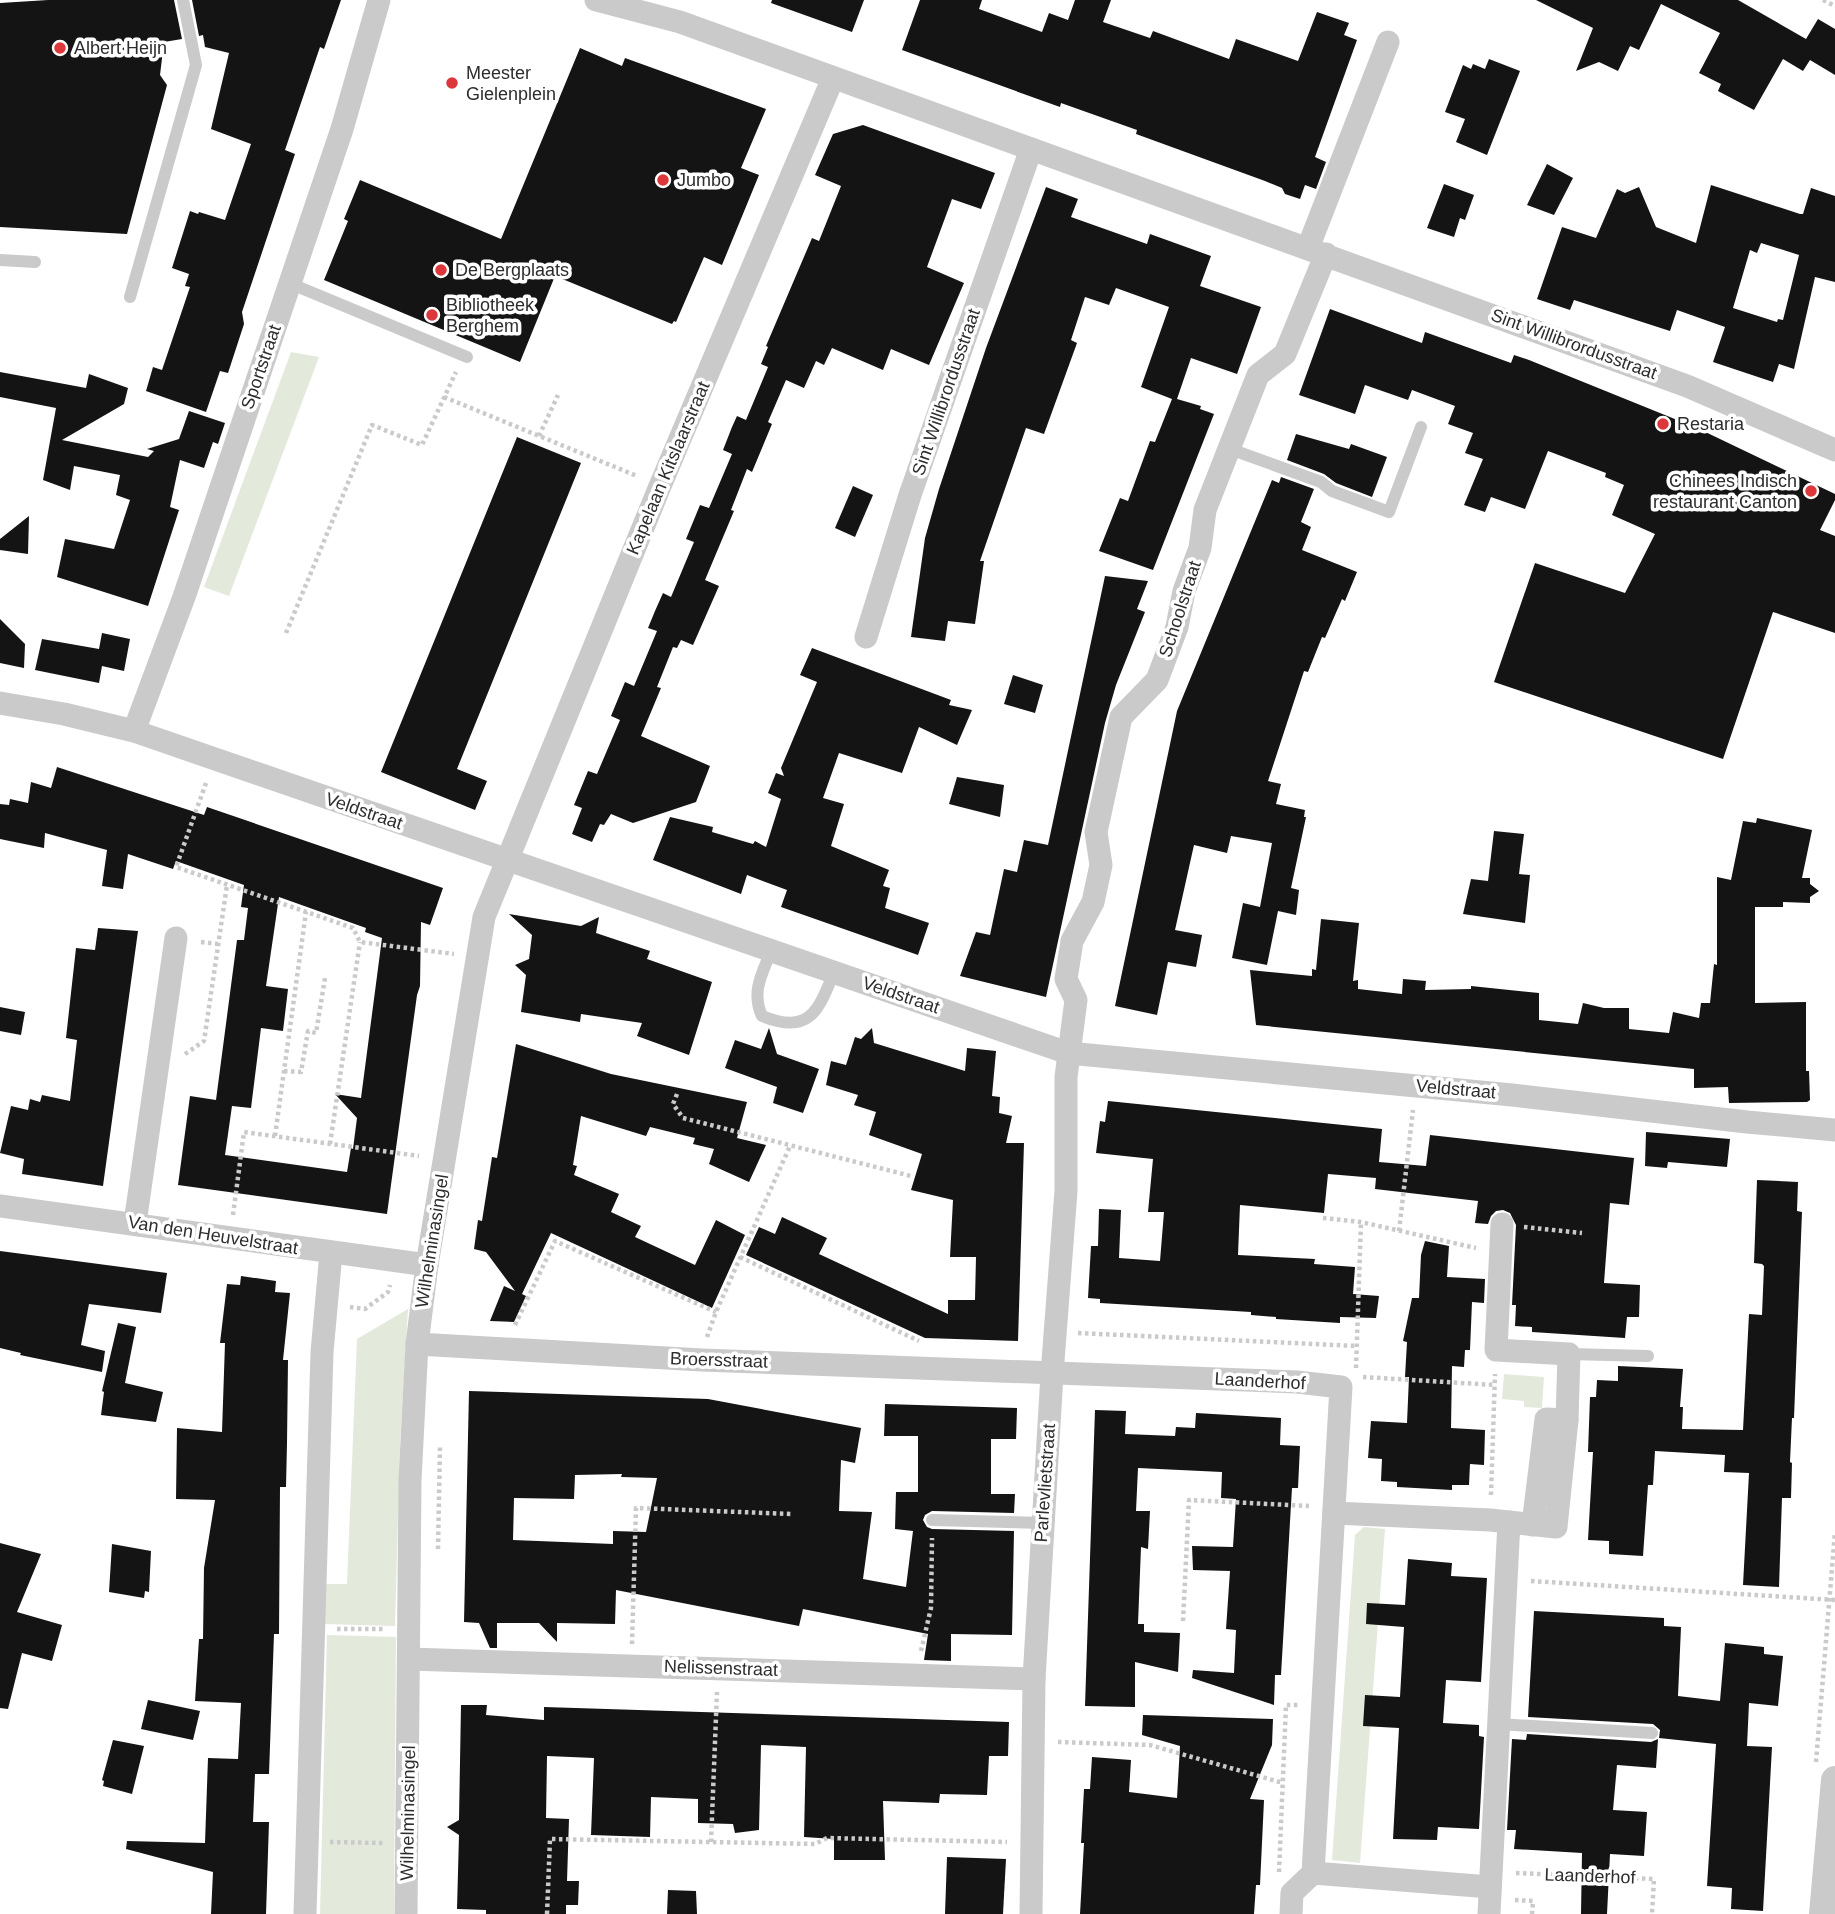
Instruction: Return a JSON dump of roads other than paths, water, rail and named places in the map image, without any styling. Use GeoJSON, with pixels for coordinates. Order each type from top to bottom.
{"type":"FeatureCollection","features":[{"type":"Feature","properties":{"kind":"street","name":"Sportstraat"},"geometry":{"type":"LineString","coordinates":[[134,731],[184,597],[342,129],[379,0]]}},
{"type":"Feature","properties":{"kind":"street","name":"Sint Willibrordusstraat"},"geometry":{"type":"LineString","coordinates":[[596,0],[680,22],[1317,251],[1687,386],[1835,450]]}},
{"type":"Feature","properties":{"kind":"street"},"geometry":{"type":"LineString","coordinates":[[1317,251],[1388,42]]}},
{"type":"Feature","properties":{"kind":"street","name":"Kapelaan Kitslaarstraat"},"geometry":{"type":"LineString","coordinates":[[506,860],[660,486],[833,78]]}},
{"type":"Feature","properties":{"kind":"street","name":"Sint Willibrordusstraat"},"geometry":{"type":"LineString","coordinates":[[866,637],[910,495],[1031,149]]}},
{"type":"Feature","properties":{"kind":"street","name":"Schoolstraat"},"geometry":{"type":"LineString","coordinates":[[1068,1053],[1076,1000],[1066,979],[1072,941],[1093,902],[1101,865],[1096,832],[1121,717],[1157,680],[1177,627],[1184,591],[1200,548],[1205,510],[1258,375],[1285,354],[1317,251]]}},
{"type":"Feature","properties":{"kind":"street","name":"Veldstraat"},"geometry":{"type":"LineString","coordinates":[[0,704],[64,714],[134,731],[1068,1053],[1512,1095],[1835,1130]]}},
{"type":"Feature","properties":{"kind":"street","name":"Wilhelminasingel"},"geometry":{"type":"LineString","coordinates":[[406,1914],[410,1480],[416,1344],[426,1265],[484,917],[506,860]]}},
{"type":"Feature","properties":{"kind":"street"},"geometry":{"type":"LineString","coordinates":[[135,1223],[176,937]]}},
{"type":"Feature","properties":{"kind":"street","name":"Parlevlietstraat"},"geometry":{"type":"LineString","coordinates":[[1031,1914],[1034,1679],[1066,1191],[1068,1053]]}},
{"type":"Feature","properties":{"kind":"street","name":"Van den Heuvelstraat"},"geometry":{"type":"LineString","coordinates":[[0,1206],[426,1265]]}},
{"type":"Feature","properties":{"kind":"street"},"geometry":{"type":"LineString","coordinates":[[1334,1510],[1556,1527],[1567,1420],[1569,1354],[1496,1350],[1502,1224]]}},
{"type":"Feature","properties":{"kind":"street"},"geometry":{"type":"LineString","coordinates":[[305,1914],[322,1352],[331,1253]]}},
{"type":"Feature","properties":{"kind":"street","name":"Broersstraat"},"geometry":{"type":"LineString","coordinates":[[416,1344],[702,1360],[1052,1374]]}},
{"type":"Feature","properties":{"kind":"street","name":"Laanderhof"},"geometry":{"type":"LineString","coordinates":[[1052,1374],[1297,1382],[1341,1387],[1313,1873]]}},
{"type":"Feature","properties":{"kind":"street"},"geometry":{"type":"LineString","coordinates":[[1489,1914],[1506,1579],[1499,1521]]}},
{"type":"Feature","properties":{"kind":"street","name":"Nelissenstraat"},"geometry":{"type":"LineString","coordinates":[[409,1659],[1034,1679]]}},
{"type":"Feature","properties":{"kind":"street"},"geometry":{"type":"LineString","coordinates":[[1823,1914],[1825,1773]]}},
{"type":"Feature","properties":{"kind":"street"},"geometry":{"type":"LineString","coordinates":[[1291,1904],[1313,1873],[1490,1879]]}},
{"type":"Feature","properties":{"kind":"lane"},"geometry":{"type":"LineString","coordinates":[[130,297],[196,65],[183,0]]}},
{"type":"Feature","properties":{"kind":"lane"},"geometry":{"type":"LineString","coordinates":[[0,260],[36,262]]}},
{"type":"Feature","properties":{"kind":"lane"},"geometry":{"type":"LineString","coordinates":[[289,283],[465,356]]}},
{"type":"Feature","properties":{"kind":"lane"},"geometry":{"type":"LineString","coordinates":[[1230,449],[1321,482],[1332,491],[1389,512],[1421,427]]}},
{"type":"Feature","properties":{"kind":"lane"},"geometry":{"type":"LineString","coordinates":[[771,951],[757,986],[756,1003],[762,1016],[777,1022],[792,1024],[806,1019],[821,1005],[834,972]]}},
{"type":"Feature","properties":{"kind":"lane"},"geometry":{"type":"LineString","coordinates":[[1569,1354],[1648,1356]]}},
{"type":"Feature","properties":{"kind":"lane"},"geometry":{"type":"LineString","coordinates":[[932,1520],[1043,1523]]}},
{"type":"Feature","properties":{"kind":"lane"},"geometry":{"type":"LineString","coordinates":[[1498,1724],[1652,1733]]}},
{"type":"Feature","properties":{"kind":"place","name":"Albert Heijn"},"geometry":{"type":"Point","coordinates":[60,48]}},
{"type":"Feature","properties":{"kind":"place","name":"Meester Gielenplein"},"geometry":{"type":"Point","coordinates":[452,83]}},
{"type":"Feature","properties":{"kind":"place","name":"Jumbo"},"geometry":{"type":"Point","coordinates":[663,180]}},
{"type":"Feature","properties":{"kind":"place","name":"De Bergplaats"},"geometry":{"type":"Point","coordinates":[441,270]}},
{"type":"Feature","properties":{"kind":"place","name":"Bibliotheek Berghem"},"geometry":{"type":"Point","coordinates":[432,315]}},
{"type":"Feature","properties":{"kind":"place","name":"Restaria"},"geometry":{"type":"Point","coordinates":[1663,424]}},
{"type":"Feature","properties":{"kind":"place","name":"Chinees Indisch restaurant Canton"},"geometry":{"type":"Point","coordinates":[1811,491]}}]}
